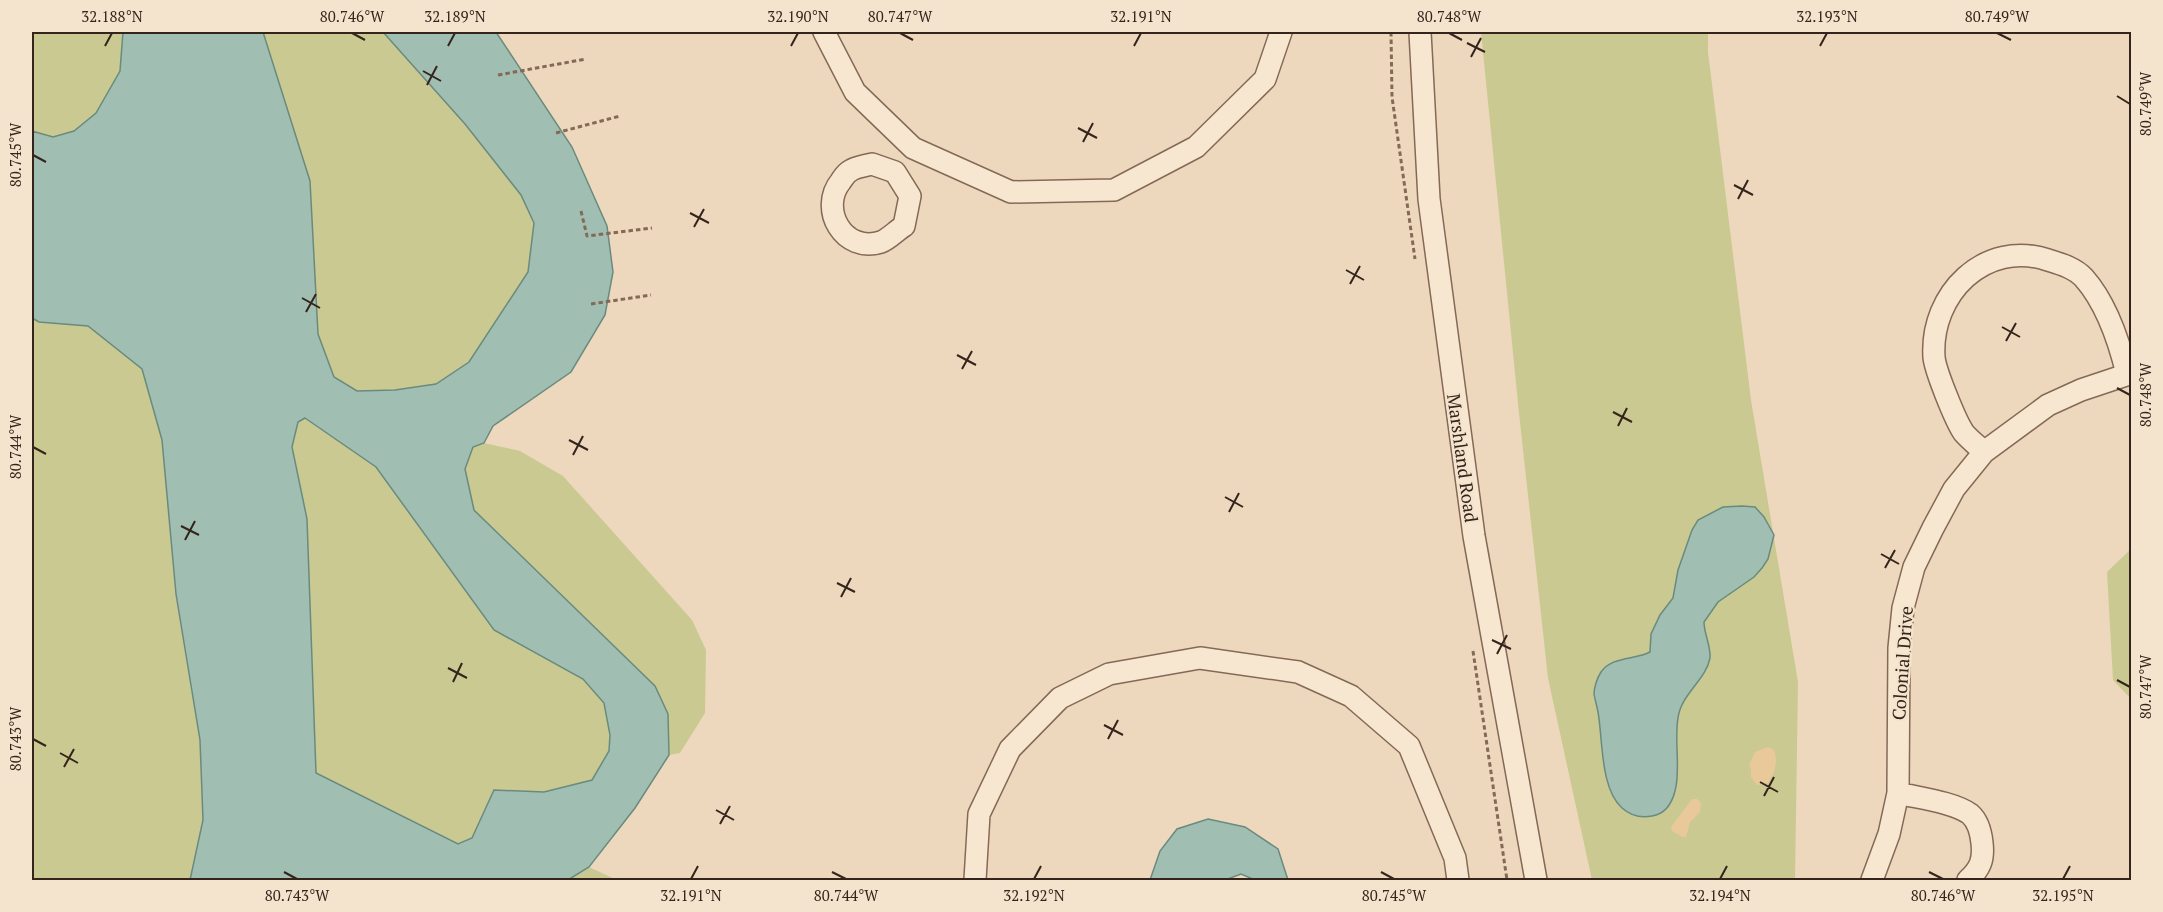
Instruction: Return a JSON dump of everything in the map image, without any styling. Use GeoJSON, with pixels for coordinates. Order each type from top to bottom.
{"type":"FeatureCollection","features":[{"type":"Feature","properties":{"kind":"street"},"geometry":{"type":"LineString","coordinates":[[824,32],[855,92],[913,148],[1011,192],[1114,190],[1196,147],[1265,79],[1281,32]]}},
{"type":"Feature","properties":{"kind":"street","name":"Marshland Road"},"geometry":{"type":"LineString","coordinates":[[1420,32],[1429,199],[1472,525],[1536,880]]}},
{"type":"Feature","properties":{"kind":"street"},"geometry":{"type":"LineString","coordinates":[[896,172],[913,148]]}},
{"type":"Feature","properties":{"kind":"street"},"geometry":{"type":"LineString","coordinates":[[1984,452],[1964,432],[1934,360],[1934,336],[1942,309],[1955,286],[1982,265],[2006,255],[2037,256],[2067,266],[2084,278],[2107,316],[2129,374]]}},
{"type":"Feature","properties":{"kind":"street","name":"Colonial Drive"},"geometry":{"type":"LineString","coordinates":[[1878,878],[1898,793],[1899,659],[1903,608],[1914,567],[1933,528],[1954,489],[1984,452],[2048,405],[2081,390],[2129,374]]}},
{"type":"Feature","properties":{"kind":"street"},"geometry":{"type":"LineString","coordinates":[[975,880],[979,814],[983,805],[1010,749],[1060,698],[1108,674],[1200,658],[1298,672],[1351,696],[1409,746],[1455,858],[1458,880]]}},
{"type":"Feature","properties":{"kind":"street"},"geometry":{"type":"LineString","coordinates":[[1898,793],[1948,805],[1970,814],[1980,830],[1983,852],[1979,870],[1968,880]]}},
{"type":"Feature","properties":{"kind":"path"},"geometry":{"type":"LineString","coordinates":[[498,75],[586,59]]}},
{"type":"Feature","properties":{"kind":"path"},"geometry":{"type":"LineString","coordinates":[[556,133],[620,116]]}},
{"type":"Feature","properties":{"kind":"path"},"geometry":{"type":"LineString","coordinates":[[581,212],[587,236],[652,228]]}},
{"type":"Feature","properties":{"kind":"path"},"geometry":{"type":"LineString","coordinates":[[591,304],[651,295]]}},
{"type":"Feature","properties":{"kind":"shaded area"},"geometry":{"type":"Polygon","coordinates":[[[32,32],[123,32],[120,71],[96,113],[74,131],[53,137],[32,131],[32,32]]]}},
{"type":"Feature","properties":{"kind":"shaded area"},"geometry":{"type":"Polygon","coordinates":[[[123,32],[263,32],[310,181],[318,334],[334,377],[357,391],[395,390],[436,384],[469,362],[528,272],[534,223],[521,195],[465,124],[383,32],[496,32],[572,147],[607,226],[613,272],[605,315],[571,372],[493,426],[484,443],[473,447],[465,469],[474,510],[655,686],[668,714],[669,755],[635,808],[589,867],[568,880],[190,880],[203,820],[200,740],[176,594],[162,440],[142,369],[88,326],[39,322],[32,318],[32,131],[53,137],[74,131],[96,113],[120,71],[123,32]],[[305,418],[298,422],[292,447],[307,519],[316,773],[458,844],[472,838],[494,790],[544,792],[592,780],[609,751],[610,735],[604,703],[583,679],[494,630],[376,467],[305,418]]]}},
{"type":"Feature","properties":{"kind":"shaded area"},"geometry":{"type":"Polygon","coordinates":[[[263,32],[383,32],[465,124],[521,195],[534,223],[528,272],[469,362],[436,384],[395,390],[357,391],[334,377],[318,334],[310,181],[263,32]]]}},
{"type":"Feature","properties":{"kind":"shaded area"},"geometry":{"type":"Polygon","coordinates":[[[1481,32],[1708,32],[1708,52],[1751,400],[1798,682],[1795,880],[1592,880],[1548,678],[1481,32]]]}},
{"type":"Feature","properties":{"kind":"shaded area"},"geometry":{"type":"Polygon","coordinates":[[[32,318],[39,322],[88,326],[142,369],[162,440],[176,594],[200,740],[203,820],[190,880],[32,880],[32,318]]]}},
{"type":"Feature","properties":{"kind":"shaded area"},"geometry":{"type":"Polygon","coordinates":[[[305,418],[376,467],[494,630],[583,679],[605,703],[610,735],[609,751],[592,780],[544,792],[494,790],[472,839],[458,844],[316,773],[307,519],[292,447],[298,422],[305,418]]]}},
{"type":"Feature","properties":{"kind":"shaded area"},"geometry":{"type":"Polygon","coordinates":[[[484,443],[520,451],[563,476],[692,620],[706,650],[705,713],[680,753],[669,755],[668,714],[655,686],[474,509],[465,469],[473,447],[484,443]]]}},
{"type":"Feature","properties":{"kind":"shaded area"},"geometry":{"type":"Polygon","coordinates":[[[1723,507],[1755,507],[1764,517],[1774,535],[1768,559],[1754,577],[1718,602],[1704,622],[1710,658],[1704,673],[1680,709],[1677,727],[1677,783],[1672,800],[1657,815],[1644,817],[1633,815],[1625,811],[1615,799],[1606,776],[1594,694],[1597,680],[1601,672],[1611,663],[1650,652],[1651,634],[1660,615],[1673,598],[1678,570],[1692,530],[1698,520],[1723,507]]]}},
{"type":"Feature","properties":{"kind":"shaded area"},"geometry":{"type":"Polygon","coordinates":[[[2131,549],[2131,699],[2113,680],[2107,572],[2131,549]]]}},
{"type":"Feature","properties":{"kind":"shaded area"},"geometry":{"type":"Polygon","coordinates":[[[1208,819],[1245,827],[1278,849],[1288,880],[1255,880],[1241,874],[1225,880],[1150,880],[1160,851],[1177,829],[1208,819]]]}},
{"type":"Feature","properties":{"kind":"shaded area"},"geometry":{"type":"Polygon","coordinates":[[[589,867],[617,880],[568,880],[589,867]]]}},
{"type":"Feature","properties":{"kind":"sand"},"geometry":{"type":"Polygon","coordinates":[[[1768,747],[1775,753],[1776,762],[1773,775],[1768,783],[1757,785],[1751,777],[1749,765],[1755,752],[1768,747]]]}},
{"type":"Feature","properties":{"kind":"sand"},"geometry":{"type":"Polygon","coordinates":[[[1692,799],[1697,799],[1701,803],[1700,812],[1690,822],[1686,837],[1682,837],[1672,831],[1671,827],[1692,799]]]}}]}
